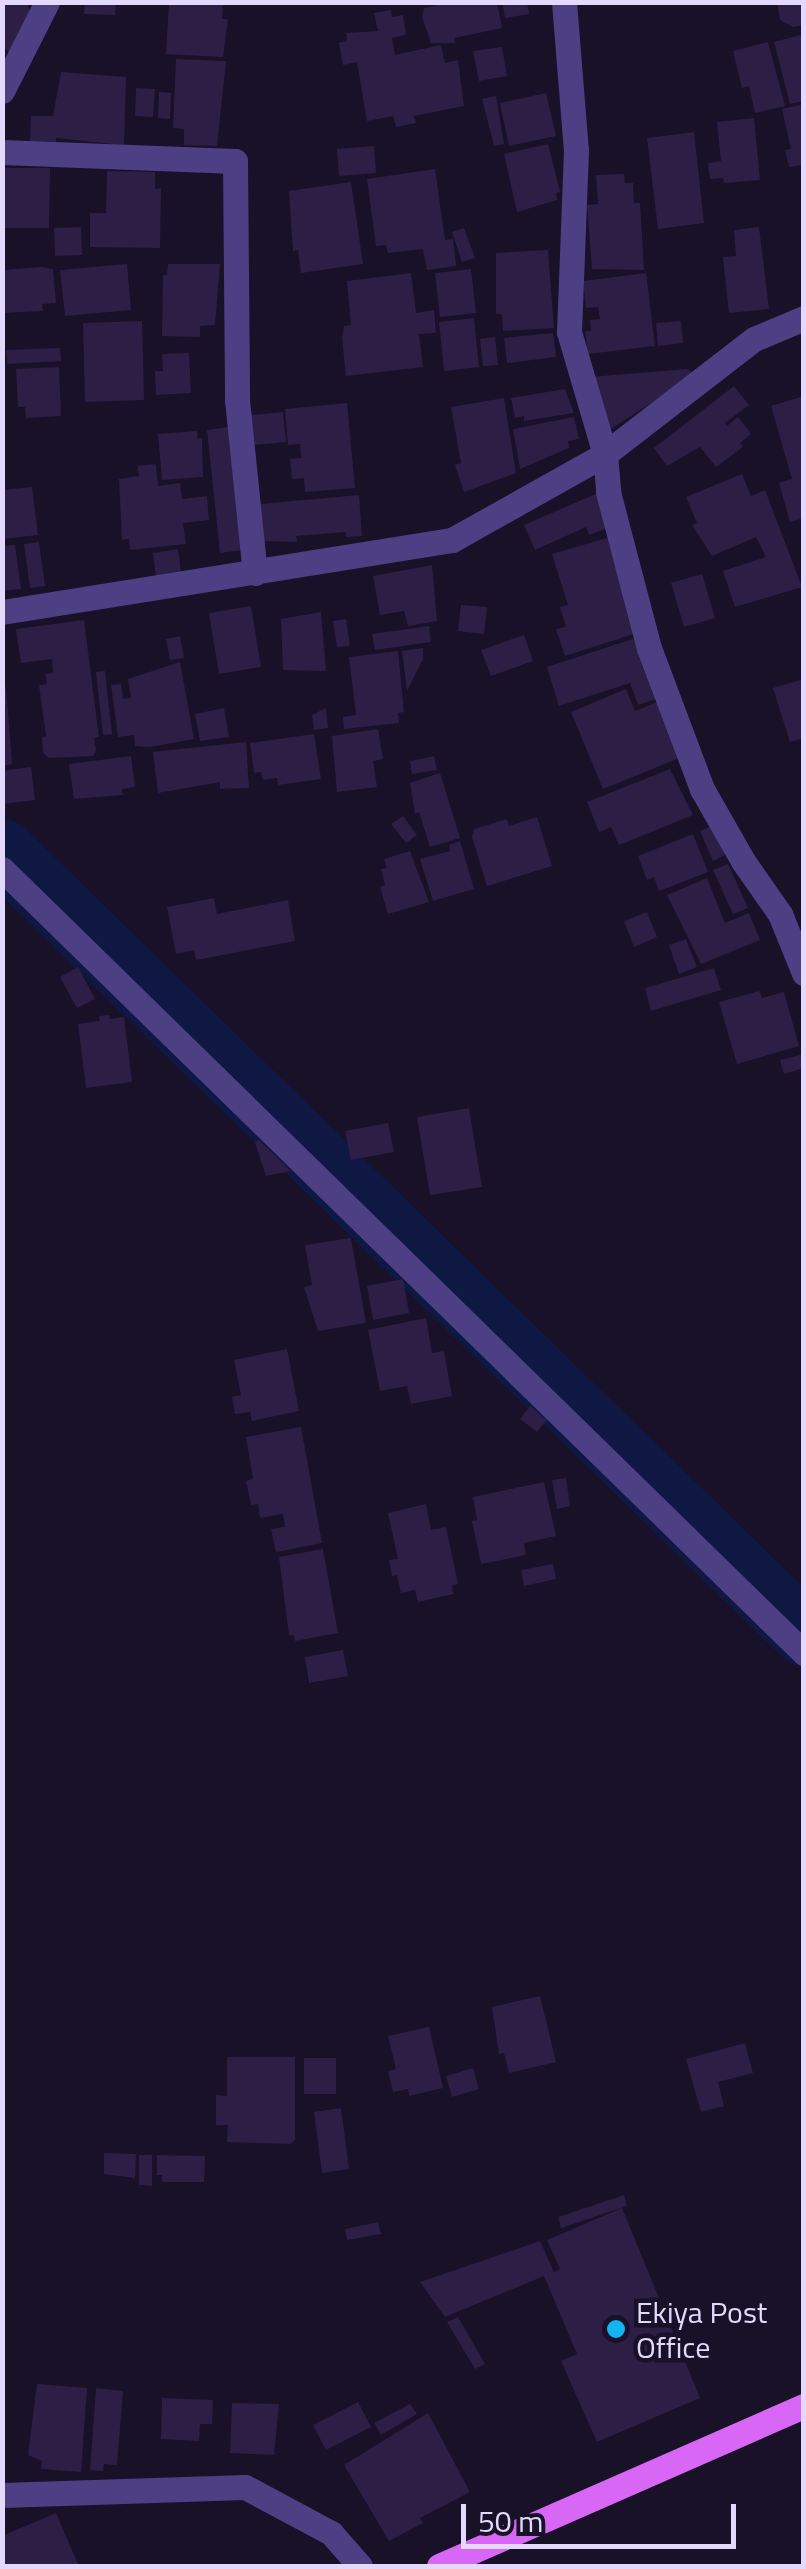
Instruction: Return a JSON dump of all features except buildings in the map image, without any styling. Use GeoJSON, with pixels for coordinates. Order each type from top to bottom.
{"type":"FeatureCollection","features":[{"type":"Feature","properties":{"kind":"main road"},"geometry":{"type":"LineString","coordinates":[[439,2566],[804,2406]]}},
{"type":"Feature","properties":{"kind":"street"},"geometry":{"type":"LineString","coordinates":[[2,91],[47,2]]}},
{"type":"Feature","properties":{"kind":"street"},"geometry":{"type":"LineString","coordinates":[[564,2],[576,150],[569,332],[604,454],[608,492],[648,648],[702,789],[742,862],[780,914],[804,972]]}},
{"type":"Feature","properties":{"kind":"street"},"geometry":{"type":"LineString","coordinates":[[2,152],[235,160],[237,400],[255,573]]}},
{"type":"Feature","properties":{"kind":"street"},"geometry":{"type":"LineString","coordinates":[[2,612],[452,540],[604,454],[754,340],[804,318]]}},
{"type":"Feature","properties":{"kind":"street"},"geometry":{"type":"LineString","coordinates":[[2,870],[804,1653]]}},
{"type":"Feature","properties":{"kind":"street"},"geometry":{"type":"LineString","coordinates":[[2,2495],[245,2487],[331,2533],[360,2566]]}},
{"type":"Feature","properties":{"kind":"waterway"},"geometry":{"type":"LineString","coordinates":[[2,851],[804,1633]]}},
{"type":"Feature","properties":{"kind":"place","name":"Ekiya Post Office"},"geometry":{"type":"Point","coordinates":[616,2329]}}]}
